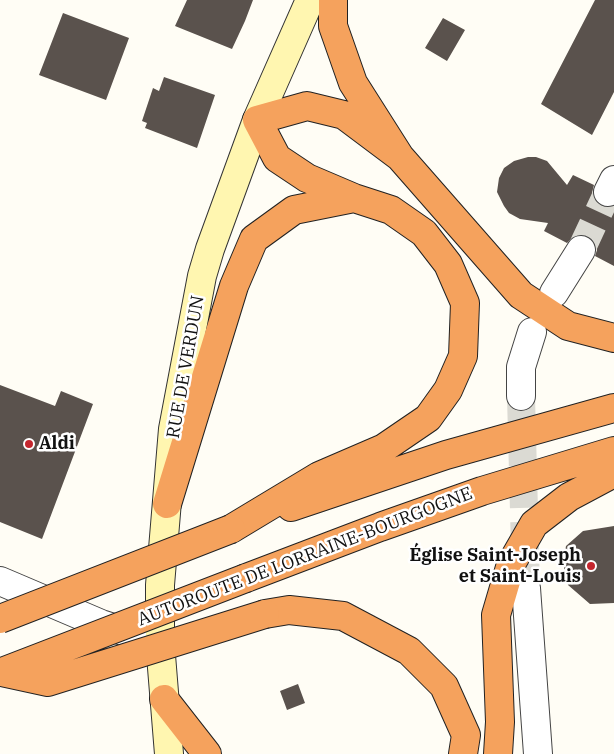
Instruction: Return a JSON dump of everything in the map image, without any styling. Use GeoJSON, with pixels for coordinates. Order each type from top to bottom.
{"type":"FeatureCollection","features":[{"type":"Feature","properties":{"kind":"highway"},"geometry":{"type":"LineString","coordinates":[[333,0],[333,26],[352,83],[400,157],[521,295],[568,326],[614,338]]}},
{"type":"Feature","properties":{"kind":"highway"},"geometry":{"type":"LineString","coordinates":[[230,529],[319,476],[384,448],[428,418],[448,390],[463,356],[465,303],[448,264],[424,233],[391,210],[354,198],[308,178],[277,158],[258,120],[307,106],[344,115],[400,157]]}},
{"type":"Feature","properties":{"kind":"highway"},"geometry":{"type":"LineString","coordinates":[[167,504],[234,286],[254,239],[294,210],[354,198]]}},
{"type":"Feature","properties":{"kind":"highway"},"geometry":{"type":"LineString","coordinates":[[0,619],[230,529],[326,494],[446,455],[614,408]]}},
{"type":"Feature","properties":{"kind":"highway","name":"AUTOROUTE DE LORRAINE-BOURGOGNE"},"geometry":{"type":"LineString","coordinates":[[1,672],[380,527],[482,491],[614,451]]}},
{"type":"Feature","properties":{"kind":"highway"},"geometry":{"type":"LineString","coordinates":[[498,754],[500,722],[496,615],[511,564],[534,524],[569,497],[614,473]]}},
{"type":"Feature","properties":{"kind":"highway"},"geometry":{"type":"LineString","coordinates":[[1,672],[48,682],[264,614],[289,610],[343,616],[409,651],[444,686],[466,735],[463,754]]}},
{"type":"Feature","properties":{"kind":"highway"},"geometry":{"type":"LineString","coordinates":[[164,699],[207,754]]}},
{"type":"Feature","properties":{"kind":"main road","name":"RUE DE VERDUN"},"geometry":{"type":"LineString","coordinates":[[169,754],[159,606],[173,429],[202,276],[210,249],[258,120],[310,0]]}},
{"type":"Feature","properties":{"kind":"street"},"geometry":{"type":"LineString","coordinates":[[554,292],[581,250]]}},
{"type":"Feature","properties":{"kind":"street"},"geometry":{"type":"LineString","coordinates":[[521,396],[522,367],[532,332]]}},
{"type":"Feature","properties":{"kind":"street"},"geometry":{"type":"LineString","coordinates":[[0,580],[100,624],[160,643]]}},
{"type":"Feature","properties":{"kind":"street"},"geometry":{"type":"LineString","coordinates":[[526,588],[538,754]]}},
{"type":"Feature","properties":{"kind":"street"},"geometry":{"type":"LineString","coordinates":[[100,624],[159,606]]}},
{"type":"Feature","properties":{"kind":"building"},"geometry":{"type":"Polygon","coordinates":[[[187,0],[253,0],[232,49],[175,26],[187,0]]]}},
{"type":"Feature","properties":{"kind":"building"},"geometry":{"type":"Polygon","coordinates":[[[595,0],[614,0],[614,92],[592,135],[541,104],[595,0]]]}},
{"type":"Feature","properties":{"kind":"building"},"geometry":{"type":"Polygon","coordinates":[[[63,13],[129,38],[106,100],[39,75],[63,13]]]}},
{"type":"Feature","properties":{"kind":"building"},"geometry":{"type":"Polygon","coordinates":[[[443,18],[465,30],[447,61],[425,48],[443,18]]]}},
{"type":"Feature","properties":{"kind":"building"},"geometry":{"type":"Polygon","coordinates":[[[164,77],[215,95],[197,148],[145,128],[147,123],[142,121],[153,88],[159,91],[164,77]]]}},
{"type":"Feature","properties":{"kind":"building"},"geometry":{"type":"Polygon","coordinates":[[[536,157],[547,161],[567,185],[573,175],[594,185],[592,193],[595,201],[601,206],[608,208],[614,206],[614,266],[595,256],[597,250],[595,243],[589,237],[582,234],[574,236],[567,243],[544,231],[548,223],[520,219],[509,213],[497,192],[499,178],[504,168],[514,161],[536,157]]]}},
{"type":"Feature","properties":{"kind":"building"},"geometry":{"type":"Polygon","coordinates":[[[0,385],[55,406],[61,391],[93,404],[42,539],[0,522],[0,385]]]}},
{"type":"Feature","properties":{"kind":"building","name":"Église Saint-Joseph et Saint-Louis"},"geometry":{"type":"Polygon","coordinates":[[[614,526],[614,603],[590,604],[568,585],[563,563],[566,546],[583,531],[614,526]]]}},
{"type":"Feature","properties":{"kind":"building"},"geometry":{"type":"Polygon","coordinates":[[[298,684],[305,703],[287,710],[280,691],[298,684]]]}},
{"type":"Feature","properties":{"kind":"tunnel"},"geometry":{"type":"LineString","coordinates":[[581,250],[608,192]]}},
{"type":"Feature","properties":{"kind":"tunnel"},"geometry":{"type":"LineString","coordinates":[[521,396],[526,588]]}},
{"type":"Feature","properties":{"kind":"place","name":"Aldi"},"geometry":{"type":"Point","coordinates":[29,444]}},
{"type":"Feature","properties":{"kind":"place","name":"Église Saint-Joseph et Saint-Louis"},"geometry":{"type":"Point","coordinates":[591,566]}}]}
